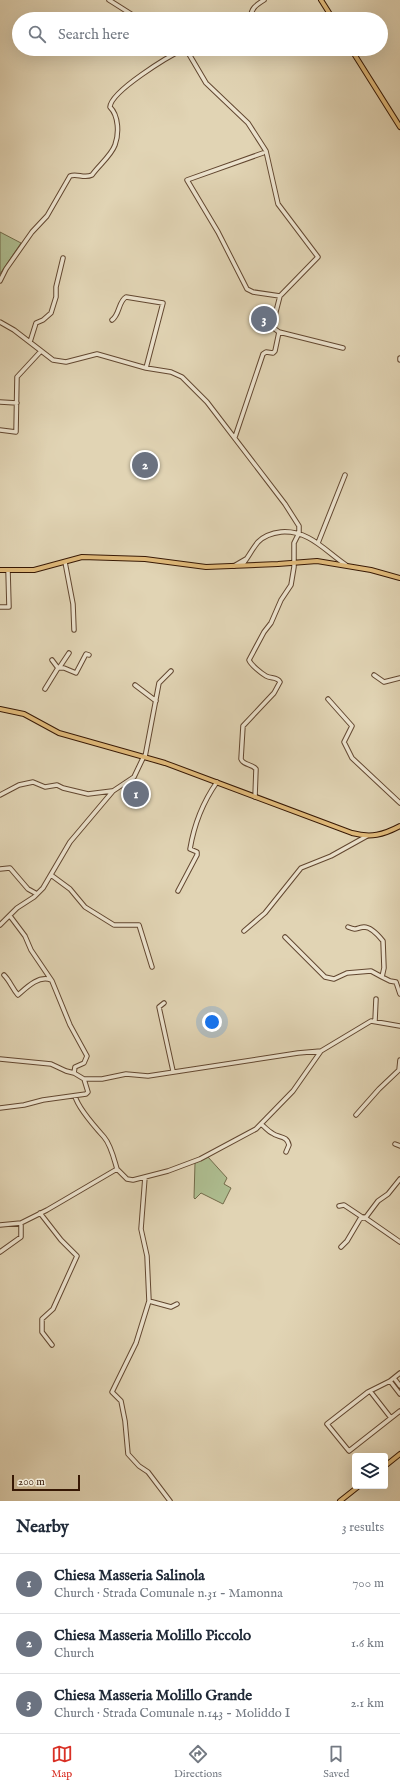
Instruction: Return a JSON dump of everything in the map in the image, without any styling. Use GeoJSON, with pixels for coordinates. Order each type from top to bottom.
{"type":"FeatureCollection","features":[{"type":"Feature","properties":{"kind":"main road"},"geometry":{"type":"LineString","coordinates":[[321,0],[329,12]]}},
{"type":"Feature","properties":{"kind":"main road"},"geometry":{"type":"LineString","coordinates":[[356,56],[400,127]]}},
{"type":"Feature","properties":{"kind":"main road"},"geometry":{"type":"LineString","coordinates":[[0,570],[34,570],[82,557],[158,560],[197,567],[317,560],[334,562],[400,578]]}},
{"type":"Feature","properties":{"kind":"main road"},"geometry":{"type":"LineString","coordinates":[[0,709],[24,714],[59,733],[145,756],[352,833],[367,836],[382,835],[400,826]]}},
{"type":"Feature","properties":{"kind":"main road"},"geometry":{"type":"LineString","coordinates":[[388,1464],[400,1454]]}},
{"type":"Feature","properties":{"kind":"main road"},"geometry":{"type":"LineString","coordinates":[[340,1501],[355,1489]]}},
{"type":"Feature","properties":{"kind":"street"},"geometry":{"type":"LineString","coordinates":[[109,0],[128,12]]}},
{"type":"Feature","properties":{"kind":"street"},"geometry":{"type":"LineString","coordinates":[[250,12],[252,9],[264,0]]}},
{"type":"Feature","properties":{"kind":"street"},"geometry":{"type":"LineString","coordinates":[[0,281],[6,269],[32,232],[47,216],[70,176],[87,177],[92,175],[113,148],[117,121],[116,115],[110,107],[112,100],[127,85],[158,63],[172,56]]}},
{"type":"Feature","properties":{"kind":"street"},"geometry":{"type":"LineString","coordinates":[[189,56],[206,83],[248,123],[266,152],[278,204],[318,254],[318,256],[280,296],[272,327],[279,332],[343,348]]}},
{"type":"Feature","properties":{"kind":"street"},"geometry":{"type":"LineString","coordinates":[[264,153],[187,180],[218,232],[247,289],[253,292],[280,296]]}},
{"type":"Feature","properties":{"kind":"street"},"geometry":{"type":"LineString","coordinates":[[30,342],[36,323],[43,320],[51,313],[56,297],[56,286],[63,258]]}},
{"type":"Feature","properties":{"kind":"street"},"geometry":{"type":"LineString","coordinates":[[112,320],[115,318],[121,300],[126,297],[163,303],[146,368]]}},
{"type":"Feature","properties":{"kind":"street"},"geometry":{"type":"LineString","coordinates":[[0,322],[14,330],[53,360],[66,362],[97,354],[135,363],[146,368],[171,372],[182,377],[207,402],[222,424],[235,437],[293,515],[299,526],[299,533],[294,542],[295,562],[290,588],[281,600],[271,623],[264,632],[249,660],[266,676],[277,678],[280,682],[274,693],[243,726],[241,759],[243,762],[253,766],[256,769],[255,797]]}},
{"type":"Feature","properties":{"kind":"street"},"geometry":{"type":"LineString","coordinates":[[235,437],[263,354],[266,352],[273,353],[275,351],[279,332]]}},
{"type":"Feature","properties":{"kind":"street"},"geometry":{"type":"LineString","coordinates":[[0,430],[16,432],[17,377],[41,351]]}},
{"type":"Feature","properties":{"kind":"street"},"geometry":{"type":"LineString","coordinates":[[0,402],[17,403]]}},
{"type":"Feature","properties":{"kind":"street"},"geometry":{"type":"LineString","coordinates":[[318,543],[345,475]]}},
{"type":"Feature","properties":{"kind":"street"},"geometry":{"type":"LineString","coordinates":[[242,565],[258,542],[265,537],[276,533],[299,533],[318,543],[332,556],[346,565]]}},
{"type":"Feature","properties":{"kind":"street"},"geometry":{"type":"LineString","coordinates":[[234,566],[251,554]]}},
{"type":"Feature","properties":{"kind":"street"},"geometry":{"type":"LineString","coordinates":[[332,556],[334,562]]}},
{"type":"Feature","properties":{"kind":"street"},"geometry":{"type":"LineString","coordinates":[[66,562],[73,604],[74,630]]}},
{"type":"Feature","properties":{"kind":"street"},"geometry":{"type":"LineString","coordinates":[[0,607],[8,607],[8,570]]}},
{"type":"Feature","properties":{"kind":"street"},"geometry":{"type":"LineString","coordinates":[[45,689],[69,653]]}},
{"type":"Feature","properties":{"kind":"street"},"geometry":{"type":"LineString","coordinates":[[58,668],[64,668],[76,673],[86,654],[89,654]]}},
{"type":"Feature","properties":{"kind":"street"},"geometry":{"type":"LineString","coordinates":[[52,660],[58,668]]}},
{"type":"Feature","properties":{"kind":"street"},"geometry":{"type":"LineString","coordinates":[[0,925],[23,903],[37,894],[51,875],[70,842],[113,791],[134,777],[145,756],[159,683],[171,671]]}},
{"type":"Feature","properties":{"kind":"street"},"geometry":{"type":"LineString","coordinates":[[374,676],[384,682],[400,678]]}},
{"type":"Feature","properties":{"kind":"street"},"geometry":{"type":"LineString","coordinates":[[135,685],[156,701]]}},
{"type":"Feature","properties":{"kind":"street"},"geometry":{"type":"LineString","coordinates":[[328,698],[352,726],[344,742],[352,758],[400,803]]}},
{"type":"Feature","properties":{"kind":"street"},"geometry":{"type":"LineString","coordinates":[[0,795],[20,785],[33,782],[45,787],[57,785],[63,788],[88,794],[113,791]]}},
{"type":"Feature","properties":{"kind":"street"},"geometry":{"type":"LineString","coordinates":[[178,891],[197,855],[197,852],[190,848],[194,831],[209,795],[217,782]]}},
{"type":"Feature","properties":{"kind":"street"},"geometry":{"type":"LineString","coordinates":[[244,931],[265,913],[301,868],[331,856],[367,836]]}},
{"type":"Feature","properties":{"kind":"street"},"geometry":{"type":"LineString","coordinates":[[0,869],[10,868],[28,889],[37,894]]}},
{"type":"Feature","properties":{"kind":"street"},"geometry":{"type":"LineString","coordinates":[[51,875],[70,889],[85,907],[114,925],[139,925],[152,967]]}},
{"type":"Feature","properties":{"kind":"street"},"geometry":{"type":"LineString","coordinates":[[10,916],[25,936],[31,950],[52,980],[70,1025],[88,1056],[84,1063],[75,1067],[74,1073]]}},
{"type":"Feature","properties":{"kind":"street"},"geometry":{"type":"LineString","coordinates":[[348,927],[355,930],[364,927],[369,929],[383,941],[384,968],[382,977]]}},
{"type":"Feature","properties":{"kind":"street"},"geometry":{"type":"LineString","coordinates":[[284,937],[325,977],[334,979],[347,973],[371,971],[390,982],[396,982],[400,994]]}},
{"type":"Feature","properties":{"kind":"street"},"geometry":{"type":"LineString","coordinates":[[4,976],[9,980],[18,995],[36,981],[47,978],[52,980]]}},
{"type":"Feature","properties":{"kind":"street"},"geometry":{"type":"LineString","coordinates":[[375,1021],[376,999]]}},
{"type":"Feature","properties":{"kind":"street"},"geometry":{"type":"LineString","coordinates":[[164,1002],[159,1007],[173,1071]]}},
{"type":"Feature","properties":{"kind":"street"},"geometry":{"type":"LineString","coordinates":[[75,1096],[77,1103],[95,1128],[105,1138],[113,1155],[117,1169],[127,1179],[133,1180],[187,1165],[262,1125],[293,1091],[321,1051],[364,1024],[375,1021],[400,1026]]}},
{"type":"Feature","properties":{"kind":"street"},"geometry":{"type":"LineString","coordinates":[[0,1059],[51,1064],[74,1073],[84,1079],[102,1079],[126,1074],[148,1076],[173,1071],[321,1051]]}},
{"type":"Feature","properties":{"kind":"street"},"geometry":{"type":"LineString","coordinates":[[356,1115],[379,1089],[399,1070],[400,1060]]}},
{"type":"Feature","properties":{"kind":"street"},"geometry":{"type":"LineString","coordinates":[[0,1108],[86,1094],[88,1092],[84,1079]]}},
{"type":"Feature","properties":{"kind":"street"},"geometry":{"type":"LineString","coordinates":[[262,1125],[272,1134],[282,1136],[288,1141],[289,1145],[286,1152]]}},
{"type":"Feature","properties":{"kind":"street"},"geometry":{"type":"LineString","coordinates":[[395,1144],[400,1146]]}},
{"type":"Feature","properties":{"kind":"street"},"geometry":{"type":"LineString","coordinates":[[0,1225],[21,1222],[40,1213],[117,1169]]}},
{"type":"Feature","properties":{"kind":"street"},"geometry":{"type":"LineString","coordinates":[[145,1177],[141,1229],[147,1256],[149,1301],[136,1343],[112,1392],[120,1401],[125,1421],[128,1454],[138,1465],[148,1472],[170,1501]]}},
{"type":"Feature","properties":{"kind":"street"},"geometry":{"type":"LineString","coordinates":[[341,1247],[363,1217],[378,1201],[388,1194],[400,1179]]}},
{"type":"Feature","properties":{"kind":"street"},"geometry":{"type":"LineString","coordinates":[[339,1206],[344,1205],[400,1242]]}},
{"type":"Feature","properties":{"kind":"street"},"geometry":{"type":"LineString","coordinates":[[40,1213],[77,1256],[53,1309],[42,1321],[42,1332],[52,1345]]}},
{"type":"Feature","properties":{"kind":"street"},"geometry":{"type":"LineString","coordinates":[[0,1252],[21,1237],[21,1222]]}},
{"type":"Feature","properties":{"kind":"street"},"geometry":{"type":"LineString","coordinates":[[149,1301],[171,1307],[177,1304]]}},
{"type":"Feature","properties":{"kind":"street"},"geometry":{"type":"LineString","coordinates":[[400,1374],[392,1380],[370,1391],[327,1424],[349,1451],[400,1411]]}},
{"type":"Feature","properties":{"kind":"street"},"geometry":{"type":"LineString","coordinates":[[392,1380],[400,1386]]}},
{"type":"Feature","properties":{"kind":"street"},"geometry":{"type":"LineString","coordinates":[[392,1380],[400,1394]]}},
{"type":"Feature","properties":{"kind":"street"},"geometry":{"type":"LineString","coordinates":[[370,1391],[391,1418]]}},
{"type":"Feature","properties":{"kind":"green space"},"geometry":{"type":"Polygon","coordinates":[[[0,232],[21,243],[0,274],[0,232]]]}},
{"type":"Feature","properties":{"kind":"green space"},"geometry":{"type":"Polygon","coordinates":[[[208,1157],[227,1178],[224,1184],[231,1188],[223,1204],[201,1193],[195,1199],[194,1198],[195,1163],[208,1157]]]}},
{"type":"Feature","properties":{"kind":"place","name":"Chiesa Masseria Molillo Grande"},"geometry":{"type":"Point","coordinates":[264,319]}},
{"type":"Feature","properties":{"kind":"place","name":"Chiesa Masseria Molillo Piccolo"},"geometry":{"type":"Point","coordinates":[145,465]}},
{"type":"Feature","properties":{"kind":"place","name":"Chiesa Masseria Salinola"},"geometry":{"type":"Point","coordinates":[136,794]}}]}
